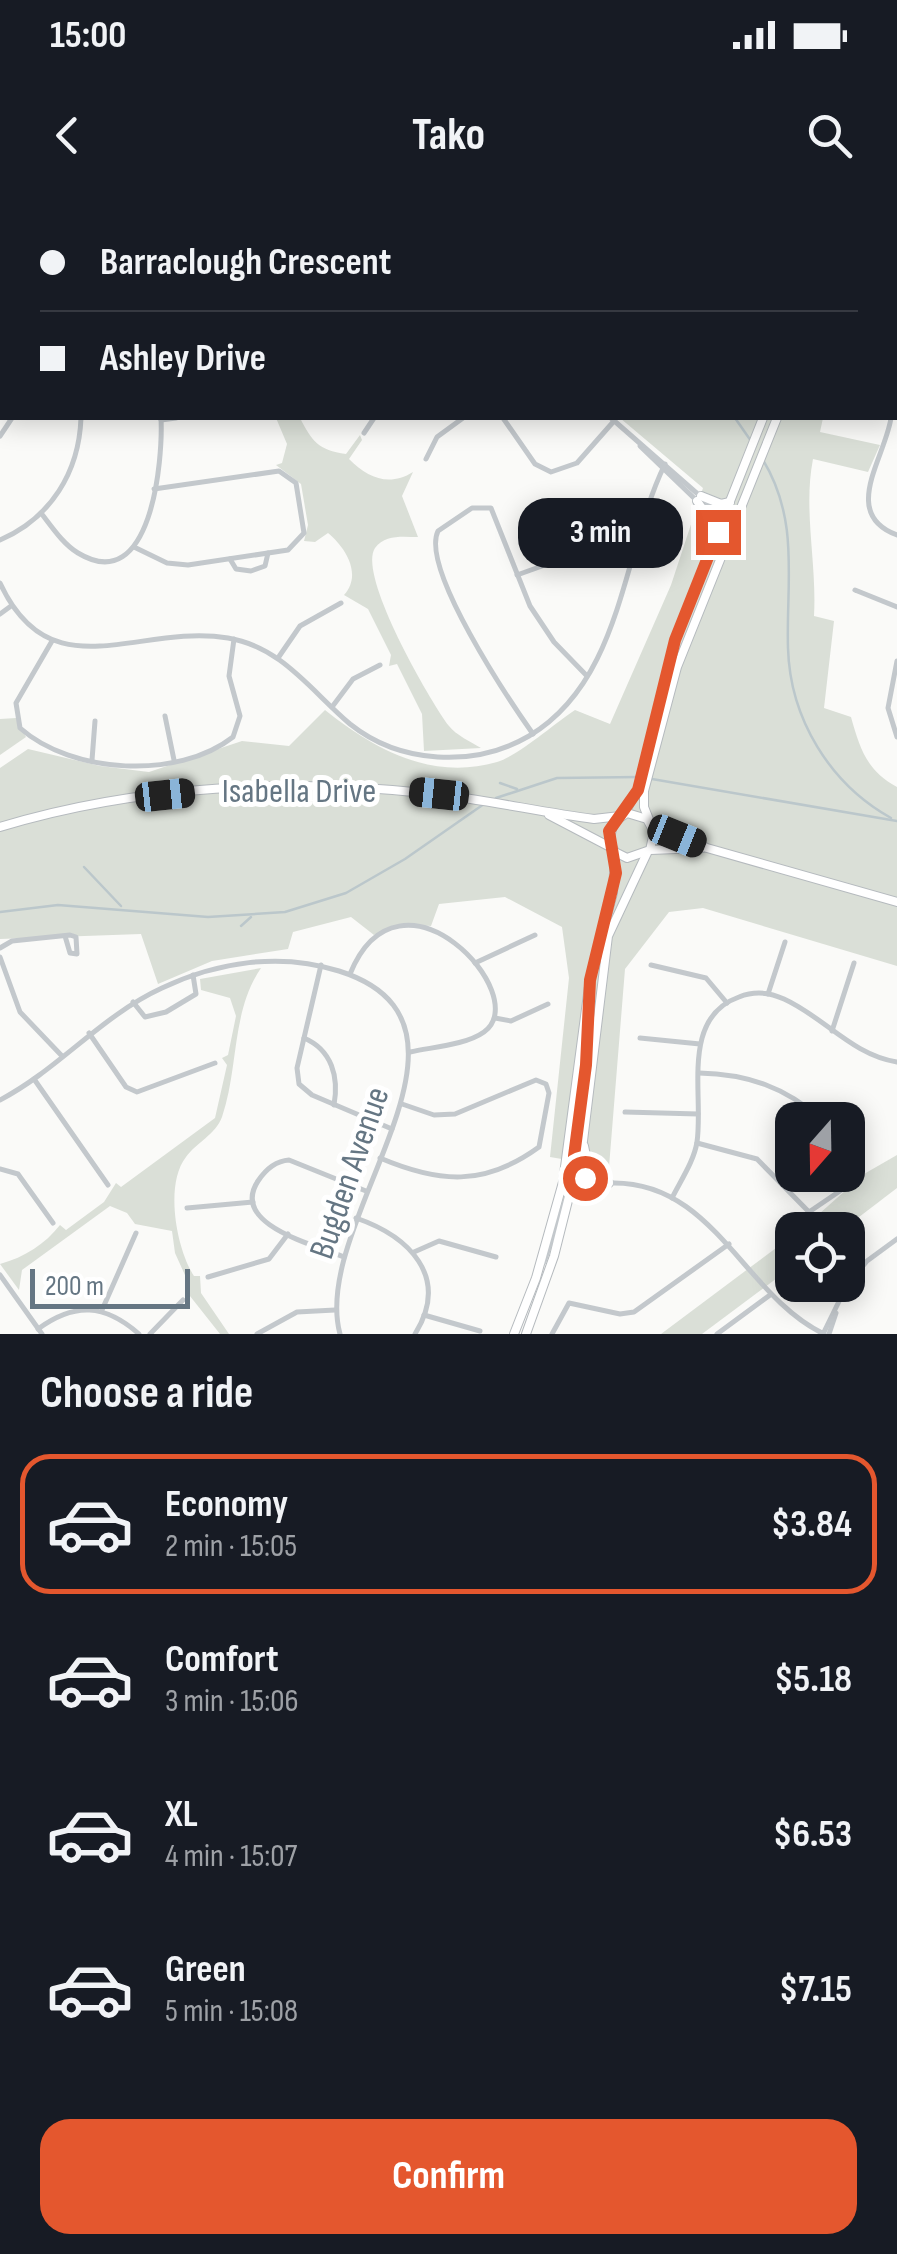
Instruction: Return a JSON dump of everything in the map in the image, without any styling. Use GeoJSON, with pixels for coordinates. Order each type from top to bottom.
{"type":"FeatureCollection","features":[{"type":"Feature","properties":{"kind":"main road"},"geometry":{"type":"LineString","coordinates":[[514,1334],[536,1278],[563,1182],[590,980],[613,892],[614,850],[609,831],[641,790],[677,667],[775,420]]}},
{"type":"Feature","properties":{"kind":"main road"},"geometry":{"type":"LineString","coordinates":[[650,760],[672,650],[762,422]]}},
{"type":"Feature","properties":{"kind":"main road"},"geometry":{"type":"LineString","coordinates":[[699,498],[720,504],[731,501]]}},
{"type":"Feature","properties":{"kind":"main road"},"geometry":{"type":"LineString","coordinates":[[699,498],[709,518],[708,557]]}},
{"type":"Feature","properties":{"kind":"main road","name":"Isabella Drive"},"geometry":{"type":"LineString","coordinates":[[0,827],[96,805],[236,789],[358,788],[466,798],[594,819],[622,815]]}},
{"type":"Feature","properties":{"kind":"main road"},"geometry":{"type":"LineString","coordinates":[[526,1334],[569,1202],[583,1141],[608,936],[649,852],[652,824],[641,790]]}},
{"type":"Feature","properties":{"kind":"main road","name":"Isabella Drive"},"geometry":{"type":"LineString","coordinates":[[540,811],[614,850]]}},
{"type":"Feature","properties":{"kind":"main road"},"geometry":{"type":"LineString","coordinates":[[622,815],[638,814],[707,848],[897,902]]}},
{"type":"Feature","properties":{"kind":"main road"},"geometry":{"type":"LineString","coordinates":[[614,850],[632,859],[649,852],[707,848]]}},
{"type":"Feature","properties":{"kind":"main road"},"geometry":{"type":"LineString","coordinates":[[583,1141],[588,1167],[609,1180]]}},
{"type":"Feature","properties":{"kind":"main road"},"geometry":{"type":"LineString","coordinates":[[569,1202],[575,1188],[582,1184],[609,1180]]}},
{"type":"Feature","properties":{"kind":"street"},"geometry":{"type":"LineString","coordinates":[[0,540],[41,513],[74,464],[80,420]]}},
{"type":"Feature","properties":{"kind":"street"},"geometry":{"type":"LineString","coordinates":[[41,513],[67,546],[84,557],[110,558],[134,546],[146,529],[161,420]]}},
{"type":"Feature","properties":{"kind":"street"},"geometry":{"type":"LineString","coordinates":[[364,433],[373,420]]}},
{"type":"Feature","properties":{"kind":"street"},"geometry":{"type":"LineString","coordinates":[[426,459],[438,436],[461,420]]}},
{"type":"Feature","properties":{"kind":"street"},"geometry":{"type":"LineString","coordinates":[[504,420],[535,464],[551,472],[577,463],[611,420]]}},
{"type":"Feature","properties":{"kind":"street"},"geometry":{"type":"LineString","coordinates":[[613,420],[724,520]]}},
{"type":"Feature","properties":{"kind":"street"},"geometry":{"type":"LineString","coordinates":[[890,420],[866,498],[875,522],[897,535]]}},
{"type":"Feature","properties":{"kind":"street"},"geometry":{"type":"LineString","coordinates":[[0,583],[28,628],[52,641],[81,646],[192,637],[234,639],[278,658],[332,707],[382,744],[418,755],[460,757],[496,750],[532,734],[563,709],[588,677],[620,601],[640,520],[664,467]]}},
{"type":"Feature","properties":{"kind":"street"},"geometry":{"type":"LineString","coordinates":[[134,546],[177,565],[294,547],[304,533],[299,490],[286,473],[272,471],[154,489]]}},
{"type":"Feature","properties":{"kind":"street"},"geometry":{"type":"LineString","coordinates":[[716,570],[724,520],[744,504]]}},
{"type":"Feature","properties":{"kind":"street"},"geometry":{"type":"LineString","coordinates":[[532,734],[466,625],[434,549],[435,536],[472,508],[486,506],[496,516],[516,575],[541,625],[588,677]]}},
{"type":"Feature","properties":{"kind":"street"},"geometry":{"type":"LineString","coordinates":[[230,558],[236,570],[251,571],[265,566],[268,553]]}},
{"type":"Feature","properties":{"kind":"street"},"geometry":{"type":"LineString","coordinates":[[516,575],[556,561]]}},
{"type":"Feature","properties":{"kind":"street"},"geometry":{"type":"LineString","coordinates":[[856,590],[897,607]]}},
{"type":"Feature","properties":{"kind":"street"},"geometry":{"type":"LineString","coordinates":[[278,658],[300,626],[340,603]]}},
{"type":"Feature","properties":{"kind":"street"},"geometry":{"type":"LineString","coordinates":[[0,614],[11,606]]}},
{"type":"Feature","properties":{"kind":"street"},"geometry":{"type":"LineString","coordinates":[[52,641],[19,696],[16,722],[36,740],[92,760],[133,765],[174,760],[225,743],[237,730],[240,716],[229,666],[234,639]]}},
{"type":"Feature","properties":{"kind":"street"},"geometry":{"type":"LineString","coordinates":[[897,661],[888,708],[897,736]]}},
{"type":"Feature","properties":{"kind":"street"},"geometry":{"type":"LineString","coordinates":[[332,707],[354,679],[380,665]]}},
{"type":"Feature","properties":{"kind":"street"},"geometry":{"type":"LineString","coordinates":[[165,716],[174,760]]}},
{"type":"Feature","properties":{"kind":"street"},"geometry":{"type":"LineString","coordinates":[[92,760],[95,721]]}},
{"type":"Feature","properties":{"kind":"street"},"geometry":{"type":"LineString","coordinates":[[350,975],[370,942],[392,929],[414,924],[435,929],[475,963],[496,997],[495,1018],[480,1034],[410,1052]]}},
{"type":"Feature","properties":{"kind":"street"},"geometry":{"type":"LineString","coordinates":[[475,963],[535,934]]}},
{"type":"Feature","properties":{"kind":"street"},"geometry":{"type":"LineString","coordinates":[[0,948],[12,940],[65,936]]}},
{"type":"Feature","properties":{"kind":"street"},"geometry":{"type":"LineString","coordinates":[[768,994],[785,942]]}},
{"type":"Feature","properties":{"kind":"street"},"geometry":{"type":"LineString","coordinates":[[0,957],[20,1012],[62,1056]]}},
{"type":"Feature","properties":{"kind":"street","name":"Bugden Avenue"},"geometry":{"type":"LineString","coordinates":[[0,1100],[133,1002],[194,975],[238,964],[281,960],[321,965],[371,986],[393,1008],[410,1052],[402,1104],[344,1257],[335,1310],[340,1334]]}},
{"type":"Feature","properties":{"kind":"street"},"geometry":{"type":"LineString","coordinates":[[832,1031],[854,963]]}},
{"type":"Feature","properties":{"kind":"street"},"geometry":{"type":"LineString","coordinates":[[321,965],[297,1068],[299,1084],[306,1092],[392,1129]]}},
{"type":"Feature","properties":{"kind":"street"},"geometry":{"type":"LineString","coordinates":[[651,965],[706,978],[727,1003]]}},
{"type":"Feature","properties":{"kind":"street"},"geometry":{"type":"LineString","coordinates":[[133,1002],[145,1018],[173,1009],[196,994],[194,975]]}},
{"type":"Feature","properties":{"kind":"street"},"geometry":{"type":"LineString","coordinates":[[672,1198],[696,1143],[700,1044],[712,1018],[727,1003],[742,996],[768,994],[788,1001],[870,1055],[897,1062]]}},
{"type":"Feature","properties":{"kind":"street"},"geometry":{"type":"LineString","coordinates":[[495,1018],[512,1021],[548,1004]]}},
{"type":"Feature","properties":{"kind":"street"},"geometry":{"type":"LineString","coordinates":[[89,1033],[133,1094],[214,1063]]}},
{"type":"Feature","properties":{"kind":"street"},"geometry":{"type":"LineString","coordinates":[[304,1038],[320,1047],[331,1063],[334,1105]]}},
{"type":"Feature","properties":{"kind":"street"},"geometry":{"type":"LineString","coordinates":[[640,1038],[700,1044]]}},
{"type":"Feature","properties":{"kind":"street"},"geometry":{"type":"LineString","coordinates":[[576,1174],[574,1156],[586,1065],[584,1046]]}},
{"type":"Feature","properties":{"kind":"street"},"geometry":{"type":"LineString","coordinates":[[698,1073],[740,1076],[768,1084],[795,1102]]}},
{"type":"Feature","properties":{"kind":"street"},"geometry":{"type":"LineString","coordinates":[[34,1078],[108,1185]]}},
{"type":"Feature","properties":{"kind":"street"},"geometry":{"type":"LineString","coordinates":[[380,1158],[440,1179],[482,1174],[539,1147],[549,1094],[546,1084],[536,1080],[456,1114],[434,1115],[402,1104]]}},
{"type":"Feature","properties":{"kind":"street"},"geometry":{"type":"LineString","coordinates":[[625,1112],[698,1114]]}},
{"type":"Feature","properties":{"kind":"street"},"geometry":{"type":"LineString","coordinates":[[696,1143],[757,1159],[775,1177]]}},
{"type":"Feature","properties":{"kind":"street"},"geometry":{"type":"LineString","coordinates":[[344,1257],[264,1223],[252,1202],[260,1179],[282,1160],[366,1191]]}},
{"type":"Feature","properties":{"kind":"street"},"geometry":{"type":"LineString","coordinates":[[0,1169],[18,1174],[53,1223]]}},
{"type":"Feature","properties":{"kind":"street"},"geometry":{"type":"LineString","coordinates":[[576,1174],[672,1198],[702,1216],[770,1295],[825,1334],[839,1302]]}},
{"type":"Feature","properties":{"kind":"street"},"geometry":{"type":"LineString","coordinates":[[536,1278],[548,1253],[568,1182],[576,1174]]}},
{"type":"Feature","properties":{"kind":"street"},"geometry":{"type":"LineString","coordinates":[[789,1192],[809,1212],[838,1192]]}},
{"type":"Feature","properties":{"kind":"street"},"geometry":{"type":"LineString","coordinates":[[187,1208],[252,1202]]}},
{"type":"Feature","properties":{"kind":"street"},"geometry":{"type":"LineString","coordinates":[[356,1218],[390,1232],[414,1252],[426,1281],[424,1315],[415,1334]]}},
{"type":"Feature","properties":{"kind":"street"},"geometry":{"type":"LineString","coordinates":[[102,1310],[136,1233]]}},
{"type":"Feature","properties":{"kind":"street"},"geometry":{"type":"LineString","coordinates":[[208,1277],[269,1259],[288,1234]]}},
{"type":"Feature","properties":{"kind":"street"},"geometry":{"type":"LineString","coordinates":[[865,1262],[897,1238]]}},
{"type":"Feature","properties":{"kind":"street"},"geometry":{"type":"LineString","coordinates":[[414,1252],[438,1241],[496,1258]]}},
{"type":"Feature","properties":{"kind":"street"},"geometry":{"type":"LineString","coordinates":[[552,1334],[569,1303],[620,1314],[634,1312],[729,1244]]}},
{"type":"Feature","properties":{"kind":"street"},"geometry":{"type":"LineString","coordinates":[[4,1281],[40,1331],[73,1310],[102,1310],[139,1334]]}},
{"type":"Feature","properties":{"kind":"street"},"geometry":{"type":"LineString","coordinates":[[717,1334],[770,1295]]}},
{"type":"Feature","properties":{"kind":"street"},"geometry":{"type":"LineString","coordinates":[[150,1334],[183,1300]]}},
{"type":"Feature","properties":{"kind":"street"},"geometry":{"type":"LineString","coordinates":[[257,1334],[297,1312],[335,1310]]}},
{"type":"Feature","properties":{"kind":"street"},"geometry":{"type":"LineString","coordinates":[[424,1315],[480,1331]]}},
{"type":"Feature","properties":{"kind":"shaded area"},"geometry":{"type":"Polygon","coordinates":[[[277,420],[301,420],[317,443],[336,452],[346,454],[360,435],[362,440],[349,459],[371,475],[396,479],[413,472],[402,496],[418,537],[389,538],[375,548],[372,562],[376,584],[412,666],[440,712],[449,726],[481,748],[424,751],[422,714],[397,664],[389,666],[391,655],[368,609],[344,595],[352,579],[346,554],[328,533],[315,542],[304,541],[308,525],[301,484],[276,465],[282,463],[287,444],[277,420]]]}},
{"type":"Feature","properties":{"kind":"shaded area"},"geometry":{"type":"Polygon","coordinates":[[[622,420],[823,420],[820,432],[880,445],[868,472],[813,459],[810,517],[814,616],[834,621],[824,708],[851,717],[866,758],[878,774],[897,787],[897,966],[703,908],[669,912],[625,969],[609,1167],[550,1157],[569,978],[562,927],[505,897],[439,904],[431,926],[402,924],[374,935],[351,917],[293,932],[288,949],[212,961],[158,984],[141,934],[0,939],[0,768],[28,749],[100,766],[149,772],[242,741],[289,746],[325,710],[363,737],[405,758],[426,764],[473,767],[506,759],[575,710],[610,724],[671,585],[703,488],[622,420]]]}},
{"type":"Feature","properties":{"kind":"shaded area"},"geometry":{"type":"Polygon","coordinates":[[[16,718],[26,737],[0,755],[0,719],[16,718]]]}},
{"type":"Feature","properties":{"kind":"shaded area"},"geometry":{"type":"Polygon","coordinates":[[[261,968],[251,985],[240,1021],[222,1117],[179,1169],[174,1200],[178,1234],[188,1265],[194,1276],[200,1276],[201,1293],[229,1334],[220,1334],[186,1291],[189,1284],[175,1253],[172,1231],[135,1224],[127,1213],[110,1206],[22,1270],[19,1290],[0,1264],[34,1249],[60,1225],[66,1230],[104,1202],[116,1183],[121,1187],[215,1118],[227,1065],[222,1058],[228,1055],[236,1016],[230,998],[201,990],[200,979],[261,968]]]}},
{"type":"Feature","properties":{"kind":"shaded area"},"geometry":{"type":"Polygon","coordinates":[[[897,1155],[897,1188],[865,1212],[821,1212],[844,1192],[865,1192],[865,1173],[897,1155]]]}},
{"type":"Feature","properties":{"kind":"shaded area"},"geometry":{"type":"Polygon","coordinates":[[[775,1249],[775,1280],[702,1334],[661,1334],[775,1249]]]}},
{"type":"Feature","properties":{"kind":"waterway"},"geometry":{"type":"LineString","coordinates":[[736,420],[751,441]]}},
{"type":"Feature","properties":{"kind":"waterway"},"geometry":{"type":"LineString","coordinates":[[763,460],[775,483],[787,529],[788,648],[796,700],[817,747],[832,768],[869,804],[891,818]]}},
{"type":"Feature","properties":{"kind":"waterway"},"geometry":{"type":"LineString","coordinates":[[496,798],[557,778],[639,777]]}},
{"type":"Feature","properties":{"kind":"waterway"},"geometry":{"type":"LineString","coordinates":[[652,779],[897,821]]}},
{"type":"Feature","properties":{"kind":"waterway"},"geometry":{"type":"LineString","coordinates":[[500,783],[517,789]]}},
{"type":"Feature","properties":{"kind":"waterway"},"geometry":{"type":"LineString","coordinates":[[0,912],[58,905],[208,917],[285,912],[346,893],[405,859],[484,804]]}},
{"type":"Feature","properties":{"kind":"waterway"},"geometry":{"type":"LineString","coordinates":[[84,867],[121,906]]}},
{"type":"Feature","properties":{"kind":"waterway"},"geometry":{"type":"LineString","coordinates":[[241,926],[251,917]]}},
{"type":"Feature","properties":{"kind":"route"},"geometry":{"type":"LineString","coordinates":[[585,1178],[576,1174],[574,1156],[586,1065],[590,980],[616,873],[609,831],[638,790],[675,640],[718,532]]}}]}
